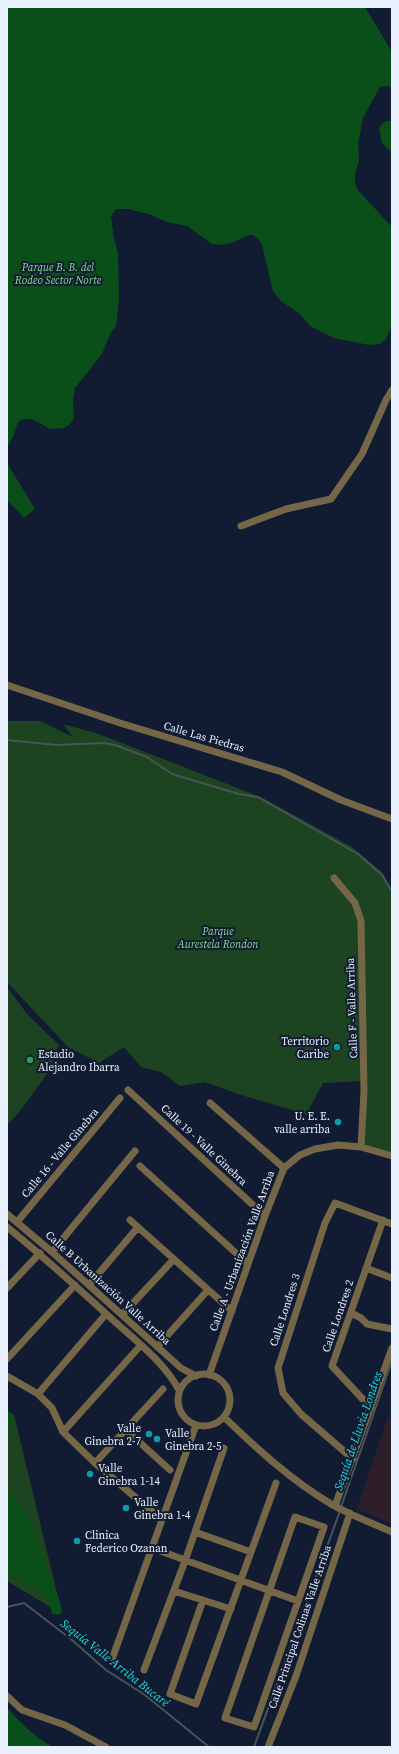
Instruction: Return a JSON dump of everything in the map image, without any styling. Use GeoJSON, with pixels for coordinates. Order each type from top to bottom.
{"type":"FeatureCollection","features":[{"type":"Feature","properties":{"kind":"street"},"geometry":{"type":"LineString","coordinates":[[241,526],[286,509],[331,499],[362,454],[392,390]]}},
{"type":"Feature","properties":{"kind":"street","name":"Calle Las Piedras"},"geometry":{"type":"LineString","coordinates":[[7,685],[120,723],[282,772],[341,800],[392,818]]}},
{"type":"Feature","properties":{"kind":"street","name":"Calle F - Valle Arriba"},"geometry":{"type":"LineString","coordinates":[[334,878],[355,903],[361,921],[364,1091],[361,1147]]}},
{"type":"Feature","properties":{"kind":"street","name":"Calle 19 - Valle Ginebra"},"geometry":{"type":"LineString","coordinates":[[128,1090],[265,1216]]}},
{"type":"Feature","properties":{"kind":"street","name":"Calle 16 - Valle Ginebra"},"geometry":{"type":"LineString","coordinates":[[17,1222],[120,1098]]}},
{"type":"Feature","properties":{"kind":"street"},"geometry":{"type":"LineString","coordinates":[[210,1103],[284,1168]]}},
{"type":"Feature","properties":{"kind":"street","name":"Calle A - Urbanización Valle Arriba"},"geometry":{"type":"LineString","coordinates":[[210,1375],[265,1216],[284,1168],[300,1155],[315,1149],[338,1145],[361,1147],[392,1156]]}},
{"type":"Feature","properties":{"kind":"street"},"geometry":{"type":"LineString","coordinates":[[52,1252],[135,1151]]}},
{"type":"Feature","properties":{"kind":"street"},"geometry":{"type":"LineString","coordinates":[[140,1166],[248,1264]]}},
{"type":"Feature","properties":{"kind":"street","name":"Calle Londres 3"},"geometry":{"type":"LineString","coordinates":[[353,1459],[301,1414],[283,1393],[278,1368],[325,1223],[335,1203],[392,1224]]}},
{"type":"Feature","properties":{"kind":"street","name":"Calle B Urbanización Valle Arriba"},"geometry":{"type":"LineString","coordinates":[[7,1214],[52,1252],[181,1368],[196,1376]]}},
{"type":"Feature","properties":{"kind":"street"},"geometry":{"type":"LineString","coordinates":[[130,1220],[232,1311]]}},
{"type":"Feature","properties":{"kind":"street","name":"Calle Londres 2"},"geometry":{"type":"LineString","coordinates":[[371,1408],[332,1366],[383,1220]]}},
{"type":"Feature","properties":{"kind":"street","name":"Calle B Urbanización Valle Arriba"},"geometry":{"type":"LineString","coordinates":[[7,1227],[40,1254],[141,1345],[172,1377],[179,1390]]}},
{"type":"Feature","properties":{"kind":"street"},"geometry":{"type":"LineString","coordinates":[[89,1285],[138,1227]]}},
{"type":"Feature","properties":{"kind":"street"},"geometry":{"type":"LineString","coordinates":[[7,1288],[40,1254]]}},
{"type":"Feature","properties":{"kind":"street"},"geometry":{"type":"LineString","coordinates":[[122,1315],[174,1259]]}},
{"type":"Feature","properties":{"kind":"street"},"geometry":{"type":"LineString","coordinates":[[366,1268],[392,1278]]}},
{"type":"Feature","properties":{"kind":"street"},"geometry":{"type":"LineString","coordinates":[[7,1359],[75,1285]]}},
{"type":"Feature","properties":{"kind":"street"},"geometry":{"type":"LineString","coordinates":[[157,1347],[208,1290]]}},
{"type":"Feature","properties":{"kind":"street"},"geometry":{"type":"LineString","coordinates":[[351,1312],[367,1324],[392,1329]]}},
{"type":"Feature","properties":{"kind":"street"},"geometry":{"type":"LineString","coordinates":[[38,1394],[106,1314]]}},
{"type":"Feature","properties":{"kind":"street"},"geometry":{"type":"LineString","coordinates":[[63,1432],[141,1345]]}},
{"type":"Feature","properties":{"kind":"street"},"geometry":{"type":"LineString","coordinates":[[335,1506],[392,1348]]}},
{"type":"Feature","properties":{"kind":"street"},"geometry":{"type":"LineString","coordinates":[[210,1375],[218,1378],[224,1385],[230,1402],[224,1417],[219,1422],[203,1426],[196,1425],[188,1421],[182,1415],[178,1406],[179,1390],[187,1380],[196,1376],[210,1375]]}},
{"type":"Feature","properties":{"kind":"street"},"geometry":{"type":"LineString","coordinates":[[7,1376],[38,1394],[52,1408],[63,1432],[95,1463],[162,1520]]}},
{"type":"Feature","properties":{"kind":"street"},"geometry":{"type":"LineString","coordinates":[[95,1463],[163,1389]]}},
{"type":"Feature","properties":{"kind":"street"},"geometry":{"type":"LineString","coordinates":[[224,1417],[255,1447],[292,1477],[335,1506],[392,1532]]}},
{"type":"Feature","properties":{"kind":"street"},"geometry":{"type":"LineString","coordinates":[[111,1662],[196,1425]]}},
{"type":"Feature","properties":{"kind":"street"},"geometry":{"type":"LineString","coordinates":[[126,1430],[170,1470]]}},
{"type":"Feature","properties":{"kind":"street"},"geometry":{"type":"LineString","coordinates":[[144,1670],[185,1561],[224,1448]]}},
{"type":"Feature","properties":{"kind":"street"},"geometry":{"type":"LineString","coordinates":[[203,1600],[170,1694],[196,1704],[276,1483]]}},
{"type":"Feature","properties":{"kind":"street","name":"Calle Principal Colinas Valle Arriba"},"geometry":{"type":"LineString","coordinates":[[268,1747],[296,1676],[350,1513]]}},
{"type":"Feature","properties":{"kind":"street"},"geometry":{"type":"LineString","coordinates":[[295,1517],[324,1527],[254,1726],[225,1718],[269,1591],[295,1517]]}},
{"type":"Feature","properties":{"kind":"street"},"geometry":{"type":"LineString","coordinates":[[195,1532],[251,1552]]}},
{"type":"Feature","properties":{"kind":"street"},"geometry":{"type":"LineString","coordinates":[[152,1548],[298,1601]]}},
{"type":"Feature","properties":{"kind":"street"},"geometry":{"type":"LineString","coordinates":[[174,1591],[231,1609]]}},
{"type":"Feature","properties":{"kind":"street"},"geometry":{"type":"LineString","coordinates":[[7,1696],[22,1710],[65,1725],[106,1747]]}},
{"type":"Feature","properties":{"kind":"shaded area"},"geometry":{"type":"Polygon","coordinates":[[[388,1417],[392,1419],[392,1524],[357,1509],[388,1417]]]}},
{"type":"Feature","properties":{"kind":"green space","name":"Parque B. B. del Rodeo Sector Norte"},"geometry":{"type":"Polygon","coordinates":[[[7,7],[365,7],[392,52],[392,89],[388,86],[380,87],[363,118],[358,144],[359,161],[355,173],[357,189],[392,227],[392,326],[385,340],[380,344],[369,345],[334,338],[310,326],[300,314],[281,301],[273,291],[262,245],[256,237],[252,235],[226,244],[212,244],[187,226],[167,222],[149,214],[128,209],[116,209],[111,216],[114,239],[118,253],[119,300],[116,326],[110,334],[102,354],[75,388],[73,402],[74,418],[70,424],[64,428],[50,429],[32,419],[23,419],[18,422],[13,437],[7,447],[7,7]]]}},
{"type":"Feature","properties":{"kind":"green space"},"geometry":{"type":"Polygon","coordinates":[[[392,120],[392,153],[382,143],[379,128],[384,122],[392,120]]]}},
{"type":"Feature","properties":{"kind":"green space"},"geometry":{"type":"Polygon","coordinates":[[[7,463],[35,509],[24,518],[7,500],[7,463]]]}},
{"type":"Feature","properties":{"kind":"green space","name":"Parque Aurestela Rondon"},"geometry":{"type":"Polygon","coordinates":[[[7,721],[40,721],[73,737],[63,724],[99,734],[263,798],[352,847],[382,872],[392,889],[392,1155],[364,1145],[364,1081],[323,1083],[309,1109],[309,1115],[241,1095],[205,1082],[180,1086],[161,1072],[141,1067],[124,1047],[99,1063],[68,1047],[7,982],[7,721]]]}},
{"type":"Feature","properties":{"kind":"green space","name":"Estadio Alejandro Ibarra"},"geometry":{"type":"Polygon","coordinates":[[[7,987],[27,1014],[59,1045],[47,1074],[20,1111],[7,1125],[7,987]]]}},
{"type":"Feature","properties":{"kind":"green space"},"geometry":{"type":"Polygon","coordinates":[[[7,1411],[13,1414],[15,1419],[7,1431],[7,1411]]]}},
{"type":"Feature","properties":{"kind":"green space"},"geometry":{"type":"Polygon","coordinates":[[[7,1415],[15,1419],[62,1614],[7,1581],[7,1415]]]}},
{"type":"Feature","properties":{"kind":"green space"},"geometry":{"type":"Polygon","coordinates":[[[7,1492],[19,1503],[27,1514],[59,1599],[62,1611],[59,1615],[53,1614],[46,1599],[38,1590],[22,1580],[7,1576],[7,1492]]]}},
{"type":"Feature","properties":{"kind":"green space"},"geometry":{"type":"Polygon","coordinates":[[[7,1707],[22,1724],[36,1736],[55,1747],[7,1747],[7,1707]]]}},
{"type":"Feature","properties":{"kind":"waterway"},"geometry":{"type":"LineString","coordinates":[[7,740],[56,745],[103,743],[115,745],[147,757],[172,774],[239,794],[258,797],[358,854],[382,875],[392,892]]}},
{"type":"Feature","properties":{"kind":"waterway","name":"Sequía de Lluvia Londres"},"geometry":{"type":"LineString","coordinates":[[341,1507],[392,1361]]}},
{"type":"Feature","properties":{"kind":"waterway","name":"Sequía Valle Arriba Bucaré"},"geometry":{"type":"LineString","coordinates":[[254,1747],[340,1511]]}},
{"type":"Feature","properties":{"kind":"waterway","name":"Sequía Valle Arriba Bucaré"},"geometry":{"type":"LineString","coordinates":[[7,1607],[24,1603],[72,1640],[106,1670],[145,1695],[209,1747]]}},
{"type":"Feature","properties":{"kind":"place","name":"Territorio Caribe"},"geometry":{"type":"Point","coordinates":[337,1047]}},
{"type":"Feature","properties":{"kind":"place","name":"Estadio Alejandro Ibarra"},"geometry":{"type":"Point","coordinates":[30,1060]}},
{"type":"Feature","properties":{"kind":"place","name":"U. E. E. valle arriba"},"geometry":{"type":"Point","coordinates":[338,1122]}},
{"type":"Feature","properties":{"kind":"place","name":"Valle Ginebra 2-7"},"geometry":{"type":"Point","coordinates":[149,1434]}},
{"type":"Feature","properties":{"kind":"place","name":"Valle Ginebra 2-5"},"geometry":{"type":"Point","coordinates":[157,1439]}},
{"type":"Feature","properties":{"kind":"place","name":"Valle Ginebra 1-14"},"geometry":{"type":"Point","coordinates":[90,1474]}},
{"type":"Feature","properties":{"kind":"place","name":"Valle Ginebra 1-4"},"geometry":{"type":"Point","coordinates":[126,1508]}},
{"type":"Feature","properties":{"kind":"place","name":"Clinica Federico Ozanan"},"geometry":{"type":"Point","coordinates":[77,1541]}}]}
